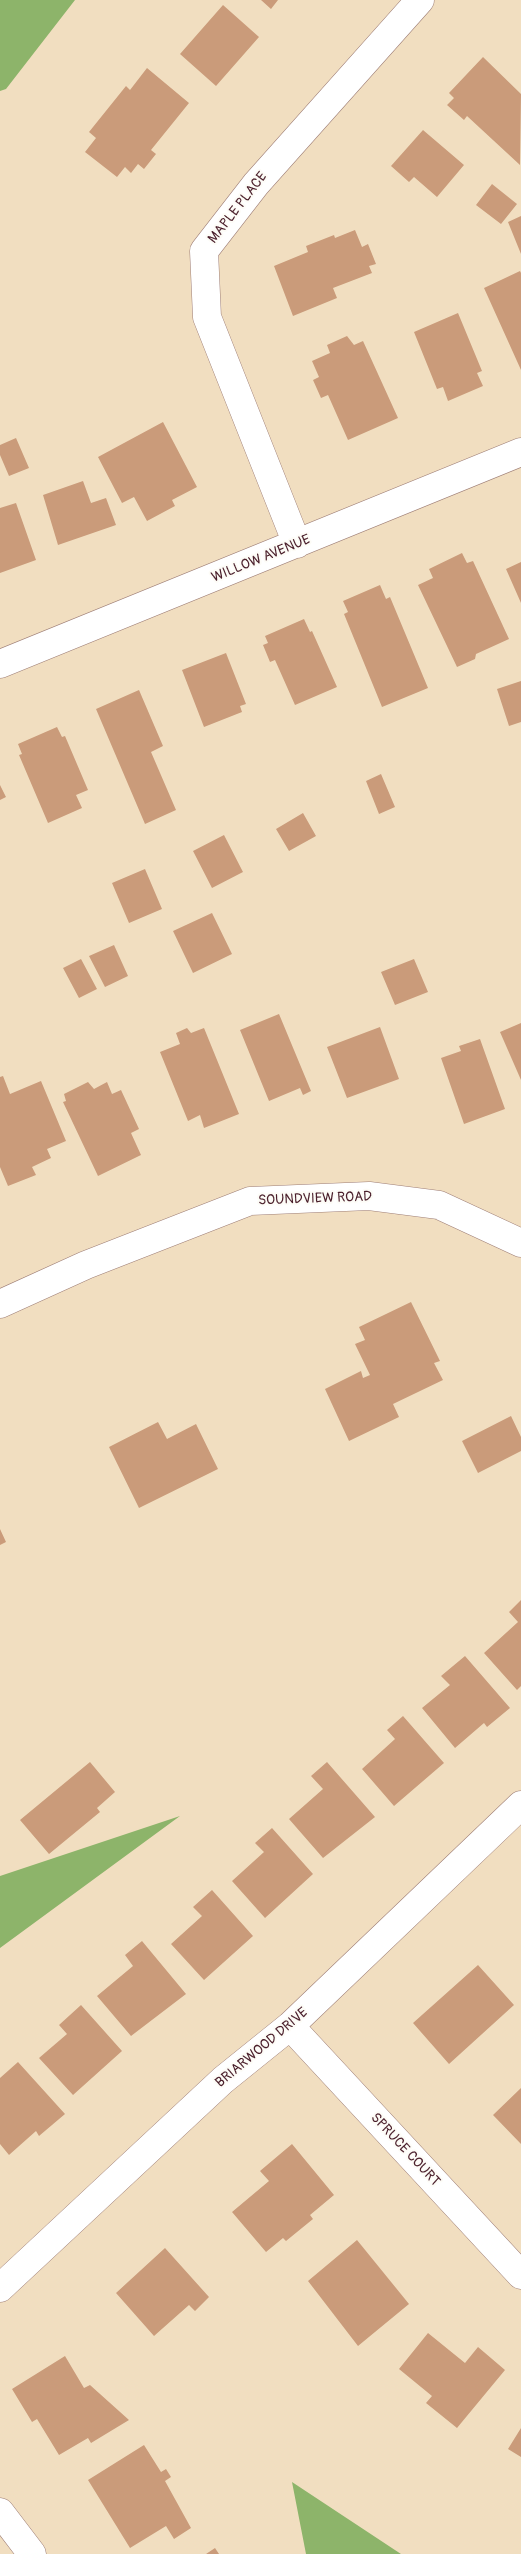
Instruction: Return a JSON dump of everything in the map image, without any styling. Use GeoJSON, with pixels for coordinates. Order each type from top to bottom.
{"type":"FeatureCollection","features":[{"type":"Feature","properties":{"kind":"street","name":"MAPLE PLACE"},"geometry":{"type":"LineString","coordinates":[[297,544],[207,317],[204,251],[256,184],[420,0]]}},
{"type":"Feature","properties":{"kind":"street","name":"WILLOW AVENUE"},"geometry":{"type":"LineString","coordinates":[[0,664],[521,452]]}},
{"type":"Feature","properties":{"kind":"street","name":"SOUNDVIEW ROAD"},"geometry":{"type":"LineString","coordinates":[[0,1304],[86,1265],[250,1201],[368,1196],[440,1205],[521,1243]]}},
{"type":"Feature","properties":{"kind":"street","name":"BRIARWOOD DRIVE"},"geometry":{"type":"LineString","coordinates":[[0,2288],[223,2080],[290,2026],[521,1805]]}},
{"type":"Feature","properties":{"kind":"street","name":"SPRUCE COURT"},"geometry":{"type":"LineString","coordinates":[[290,2026],[521,2275]]}},
{"type":"Feature","properties":{"kind":"street"},"geometry":{"type":"LineString","coordinates":[[0,2512],[32,2554]]}},
{"type":"Feature","properties":{"kind":"green space"},"geometry":{"type":"Polygon","coordinates":[[[0,0],[75,0],[6,89],[0,91],[0,0]]]}},
{"type":"Feature","properties":{"kind":"green space"},"geometry":{"type":"Polygon","coordinates":[[[180,1816],[0,1948],[0,1876],[180,1816]]]}},
{"type":"Feature","properties":{"kind":"green space"},"geometry":{"type":"Polygon","coordinates":[[[292,2482],[401,2554],[306,2554],[292,2482]]]}},
{"type":"Feature","properties":{"kind":"building"},"geometry":{"type":"Polygon","coordinates":[[[261,0],[278,0],[271,9],[261,0]]]}},
{"type":"Feature","properties":{"kind":"building"},"geometry":{"type":"Polygon","coordinates":[[[223,5],[259,37],[216,86],[180,54],[223,5]]]}},
{"type":"Feature","properties":{"kind":"building"},"geometry":{"type":"Polygon","coordinates":[[[483,57],[521,94],[520,165],[467,116],[464,120],[447,105],[454,98],[449,93],[483,57]]]}},
{"type":"Feature","properties":{"kind":"building"},"geometry":{"type":"Polygon","coordinates":[[[147,68],[189,103],[151,150],[156,154],[144,169],[138,164],[131,173],[125,167],[117,177],[85,152],[96,138],[89,132],[126,86],[130,90],[147,68]]]}},
{"type":"Feature","properties":{"kind":"building"},"geometry":{"type":"Polygon","coordinates":[[[423,130],[464,165],[437,197],[414,177],[409,182],[391,166],[423,130]]]}},
{"type":"Feature","properties":{"kind":"building"},"geometry":{"type":"Polygon","coordinates":[[[492,184],[517,204],[501,224],[476,205],[492,184]]]}},
{"type":"Feature","properties":{"kind":"building"},"geometry":{"type":"Polygon","coordinates":[[[521,216],[521,254],[508,222],[521,216]]]}},
{"type":"Feature","properties":{"kind":"building"},"geometry":{"type":"Polygon","coordinates":[[[355,230],[362,247],[368,244],[376,264],[369,266],[372,273],[333,288],[337,298],[293,316],[274,266],[308,252],[306,246],[334,235],[335,238],[355,230]]]}},
{"type":"Feature","properties":{"kind":"building"},"geometry":{"type":"Polygon","coordinates":[[[520,271],[521,273],[521,370],[484,288],[520,271]]]}},
{"type":"Feature","properties":{"kind":"building"},"geometry":{"type":"Polygon","coordinates":[[[458,313],[482,371],[477,373],[483,386],[448,401],[443,387],[437,389],[414,332],[458,313]]]}},
{"type":"Feature","properties":{"kind":"building"},"geometry":{"type":"Polygon","coordinates":[[[347,336],[354,345],[363,341],[398,418],[348,440],[328,395],[321,398],[313,380],[319,377],[312,361],[330,353],[327,345],[347,336]]]}},
{"type":"Feature","properties":{"kind":"building"},"geometry":{"type":"Polygon","coordinates":[[[163,422],[197,487],[172,500],[175,506],[147,521],[134,497],[122,503],[98,457],[163,422]]]}},
{"type":"Feature","properties":{"kind":"building"},"geometry":{"type":"Polygon","coordinates":[[[16,438],[29,468],[9,476],[0,455],[0,445],[16,438]]]}},
{"type":"Feature","properties":{"kind":"building"},"geometry":{"type":"Polygon","coordinates":[[[83,481],[91,503],[106,498],[116,525],[58,545],[43,495],[83,481]]]}},
{"type":"Feature","properties":{"kind":"building"},"geometry":{"type":"Polygon","coordinates":[[[16,503],[36,560],[0,573],[0,508],[16,503]]]}},
{"type":"Feature","properties":{"kind":"building"},"geometry":{"type":"Polygon","coordinates":[[[462,553],[467,563],[473,561],[509,639],[476,654],[475,659],[457,667],[418,585],[433,578],[429,569],[462,553]]]}},
{"type":"Feature","properties":{"kind":"building"},"geometry":{"type":"Polygon","coordinates":[[[521,562],[521,603],[506,569],[521,562]]]}},
{"type":"Feature","properties":{"kind":"building"},"geometry":{"type":"Polygon","coordinates":[[[380,585],[386,599],[390,597],[428,688],[382,707],[344,614],[348,612],[343,601],[380,585]]]}},
{"type":"Feature","properties":{"kind":"building"},"geometry":{"type":"Polygon","coordinates":[[[304,619],[310,632],[312,631],[337,687],[295,705],[275,660],[270,662],[263,645],[268,643],[265,636],[304,619]]]}},
{"type":"Feature","properties":{"kind":"building"},"geometry":{"type":"Polygon","coordinates":[[[226,653],[246,704],[240,706],[242,712],[204,727],[182,670],[226,653]]]}},
{"type":"Feature","properties":{"kind":"building"},"geometry":{"type":"Polygon","coordinates":[[[521,681],[521,722],[509,726],[497,689],[521,681]]]}},
{"type":"Feature","properties":{"kind":"building"},"geometry":{"type":"Polygon","coordinates":[[[139,690],[163,746],[151,752],[176,810],[145,824],[96,709],[139,690]]]}},
{"type":"Feature","properties":{"kind":"building"},"geometry":{"type":"Polygon","coordinates":[[[57,727],[62,737],[65,736],[88,790],[76,795],[82,808],[48,823],[19,755],[22,754],[18,744],[57,727]]]}},
{"type":"Feature","properties":{"kind":"building"},"geometry":{"type":"Polygon","coordinates":[[[381,774],[395,807],[379,814],[366,781],[381,774]]]}},
{"type":"Feature","properties":{"kind":"building"},"geometry":{"type":"Polygon","coordinates":[[[0,785],[6,797],[0,800],[0,785]]]}},
{"type":"Feature","properties":{"kind":"building"},"geometry":{"type":"Polygon","coordinates":[[[303,813],[316,836],[289,851],[276,829],[303,813]]]}},
{"type":"Feature","properties":{"kind":"building"},"geometry":{"type":"Polygon","coordinates":[[[224,835],[243,872],[212,888],[193,851],[224,835]]]}},
{"type":"Feature","properties":{"kind":"building"},"geometry":{"type":"Polygon","coordinates":[[[145,869],[162,909],[129,923],[112,883],[145,869]]]}},
{"type":"Feature","properties":{"kind":"building"},"geometry":{"type":"Polygon","coordinates":[[[212,913],[232,954],[193,973],[173,931],[212,913]]]}},
{"type":"Feature","properties":{"kind":"building"},"geometry":{"type":"Polygon","coordinates":[[[114,945],[128,976],[105,987],[89,956],[114,945]]]}},
{"type":"Feature","properties":{"kind":"building"},"geometry":{"type":"Polygon","coordinates":[[[81,959],[97,989],[79,998],[63,968],[81,959]]]}},
{"type":"Feature","properties":{"kind":"building"},"geometry":{"type":"Polygon","coordinates":[[[414,959],[428,992],[395,1005],[381,972],[414,959]]]}},
{"type":"Feature","properties":{"kind":"building"},"geometry":{"type":"Polygon","coordinates":[[[279,1014],[311,1091],[303,1095],[300,1088],[269,1101],[240,1030],[279,1014]]]}},
{"type":"Feature","properties":{"kind":"building"},"geometry":{"type":"Polygon","coordinates":[[[521,1023],[521,1080],[500,1032],[521,1023]]]}},
{"type":"Feature","properties":{"kind":"building"},"geometry":{"type":"Polygon","coordinates":[[[380,1027],[399,1079],[347,1098],[327,1047],[380,1027]]]}},
{"type":"Feature","properties":{"kind":"building"},"geometry":{"type":"Polygon","coordinates":[[[187,1028],[191,1033],[204,1028],[239,1114],[204,1128],[200,1115],[188,1121],[160,1052],[180,1044],[176,1033],[187,1028]]]}},
{"type":"Feature","properties":{"kind":"building"},"geometry":{"type":"Polygon","coordinates":[[[480,1039],[505,1109],[464,1124],[441,1058],[461,1051],[459,1046],[480,1039]]]}},
{"type":"Feature","properties":{"kind":"building"},"geometry":{"type":"Polygon","coordinates":[[[3,1076],[10,1094],[41,1081],[66,1141],[47,1149],[51,1158],[32,1167],[36,1175],[8,1186],[0,1167],[0,1077],[3,1076]]]}},
{"type":"Feature","properties":{"kind":"building"},"geometry":{"type":"Polygon","coordinates":[[[88,1082],[94,1089],[107,1082],[112,1094],[121,1090],[139,1129],[131,1133],[141,1155],[98,1176],[63,1102],[66,1101],[64,1094],[88,1082]]]}},
{"type":"Feature","properties":{"kind":"building"},"geometry":{"type":"Polygon","coordinates":[[[411,1302],[440,1361],[434,1363],[443,1380],[393,1404],[399,1417],[349,1441],[325,1389],[361,1371],[363,1378],[370,1375],[355,1344],[365,1340],[359,1327],[411,1302]]]}},
{"type":"Feature","properties":{"kind":"building"},"geometry":{"type":"Polygon","coordinates":[[[511,1416],[521,1437],[521,1451],[478,1473],[462,1441],[511,1416]]]}},
{"type":"Feature","properties":{"kind":"building"},"geometry":{"type":"Polygon","coordinates":[[[158,1422],[167,1439],[196,1424],[218,1469],[139,1508],[109,1447],[158,1422]]]}},
{"type":"Feature","properties":{"kind":"building"},"geometry":{"type":"Polygon","coordinates":[[[0,1529],[6,1542],[0,1545],[0,1529]]]}},
{"type":"Feature","properties":{"kind":"building"},"geometry":{"type":"Polygon","coordinates":[[[521,1600],[521,1686],[517,1690],[484,1653],[518,1622],[509,1612],[521,1600]]]}},
{"type":"Feature","properties":{"kind":"building"},"geometry":{"type":"Polygon","coordinates":[[[465,1656],[510,1708],[487,1727],[484,1723],[455,1748],[422,1708],[450,1685],[441,1676],[465,1656]]]}},
{"type":"Feature","properties":{"kind":"building"},"geometry":{"type":"Polygon","coordinates":[[[403,1716],[444,1763],[394,1806],[362,1769],[395,1739],[387,1730],[403,1716]]]}},
{"type":"Feature","properties":{"kind":"building"},"geometry":{"type":"Polygon","coordinates":[[[90,1762],[115,1792],[97,1808],[100,1812],[49,1854],[20,1820],[90,1762]]]}},
{"type":"Feature","properties":{"kind":"building"},"geometry":{"type":"Polygon","coordinates":[[[327,1762],[375,1817],[323,1858],[289,1819],[323,1789],[311,1776],[327,1762]]]}},
{"type":"Feature","properties":{"kind":"building"},"geometry":{"type":"Polygon","coordinates":[[[272,1828],[313,1874],[265,1918],[232,1881],[264,1852],[255,1843],[272,1828]]]}},
{"type":"Feature","properties":{"kind":"building"},"geometry":{"type":"Polygon","coordinates":[[[212,1890],[253,1936],[204,1980],[171,1944],[202,1916],[193,1907],[212,1890]]]}},
{"type":"Feature","properties":{"kind":"building"},"geometry":{"type":"Polygon","coordinates":[[[142,1941],[186,1994],[131,2036],[97,1996],[133,1966],[125,1955],[142,1941]]]}},
{"type":"Feature","properties":{"kind":"building"},"geometry":{"type":"Polygon","coordinates":[[[478,1965],[514,2005],[449,2064],[413,2023],[478,1965]]]}},
{"type":"Feature","properties":{"kind":"building"},"geometry":{"type":"Polygon","coordinates":[[[81,2005],[122,2051],[73,2095],[39,2058],[67,2034],[59,2025],[81,2005]]]}},
{"type":"Feature","properties":{"kind":"building"},"geometry":{"type":"Polygon","coordinates":[[[18,2062],[65,2114],[39,2136],[36,2131],[9,2155],[0,2144],[0,2078],[18,2062]]]}},
{"type":"Feature","properties":{"kind":"building"},"geometry":{"type":"Polygon","coordinates":[[[521,2088],[521,2144],[493,2115],[521,2088]]]}},
{"type":"Feature","properties":{"kind":"building"},"geometry":{"type":"Polygon","coordinates":[[[292,2144],[334,2195],[310,2215],[313,2219],[286,2241],[283,2238],[266,2252],[232,2212],[269,2181],[260,2171],[292,2144]]]}},
{"type":"Feature","properties":{"kind":"building"},"geometry":{"type":"Polygon","coordinates":[[[357,2240],[409,2304],[358,2346],[308,2281],[357,2240]]]}},
{"type":"Feature","properties":{"kind":"building"},"geometry":{"type":"Polygon","coordinates":[[[165,2248],[209,2297],[195,2311],[189,2305],[154,2336],[116,2293],[165,2248]]]}},
{"type":"Feature","properties":{"kind":"building"},"geometry":{"type":"Polygon","coordinates":[[[428,2333],[465,2363],[478,2347],[505,2370],[457,2428],[426,2403],[432,2396],[399,2369],[428,2333]]]}},
{"type":"Feature","properties":{"kind":"building"},"geometry":{"type":"Polygon","coordinates":[[[65,2356],[84,2388],[90,2385],[129,2420],[91,2443],[88,2438],[59,2455],[37,2419],[32,2422],[12,2389],[65,2356]]]}},
{"type":"Feature","properties":{"kind":"building"},"geometry":{"type":"Polygon","coordinates":[[[521,2428],[521,2457],[508,2449],[521,2428]]]}},
{"type":"Feature","properties":{"kind":"building"},"geometry":{"type":"Polygon","coordinates":[[[144,2445],[161,2472],[166,2469],[171,2477],[165,2481],[191,2528],[174,2539],[166,2526],[130,2548],[88,2480],[144,2445]]]}},
{"type":"Feature","properties":{"kind":"building"},"geometry":{"type":"Polygon","coordinates":[[[215,2548],[219,2554],[206,2554],[215,2548]]]}}]}
